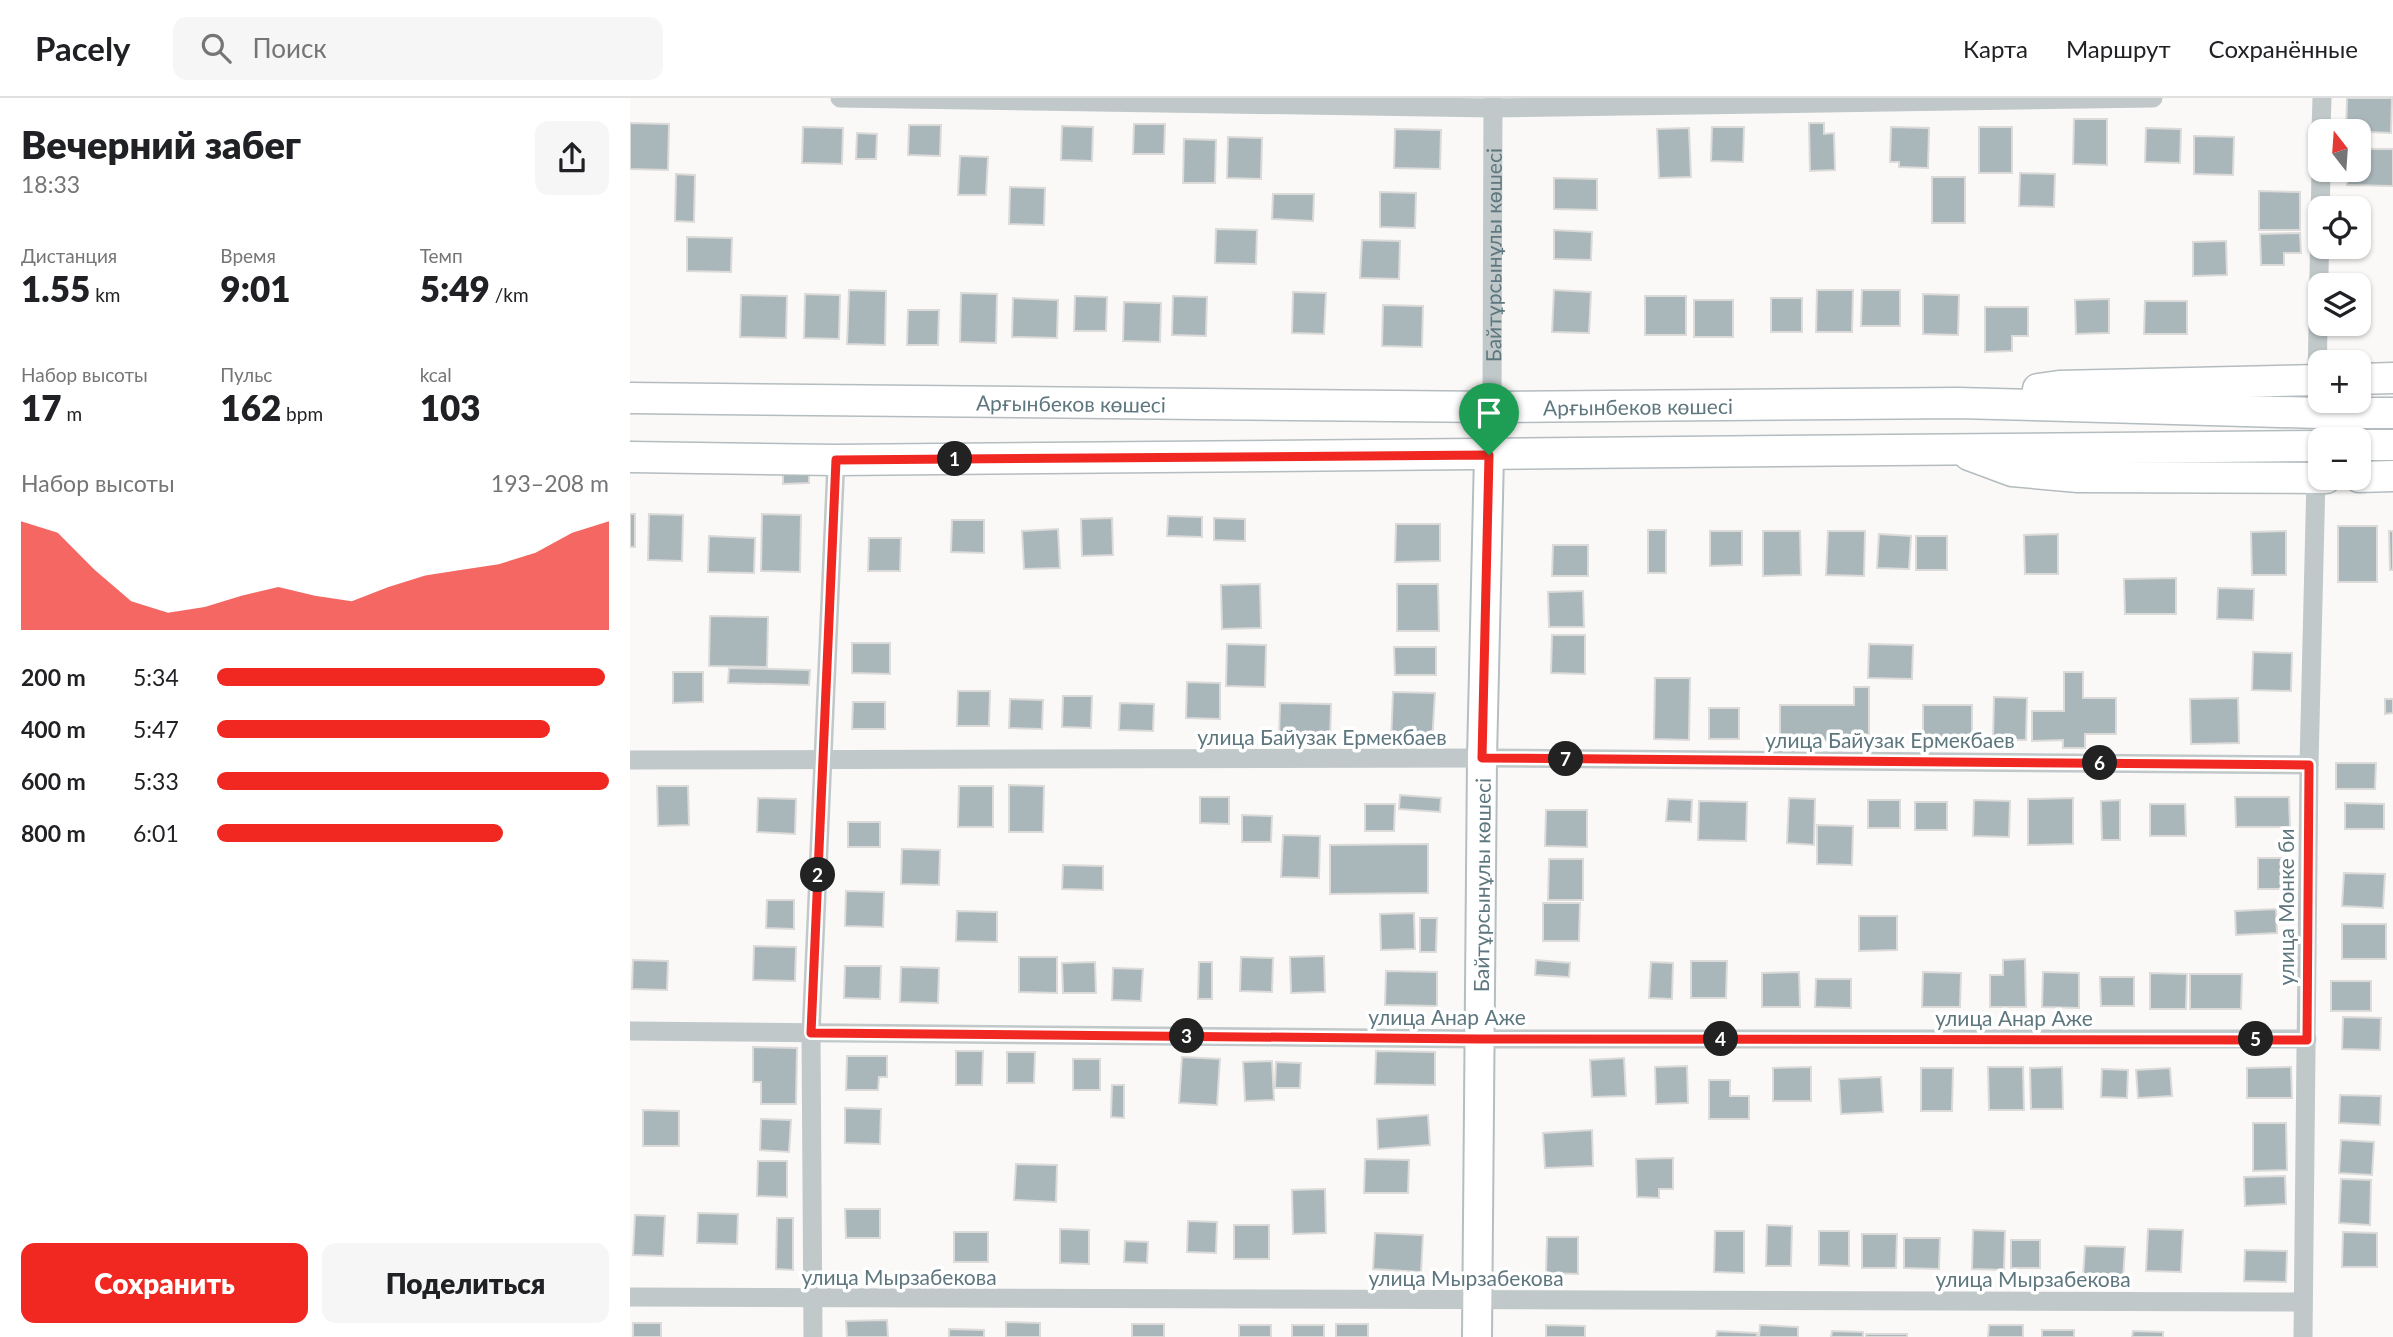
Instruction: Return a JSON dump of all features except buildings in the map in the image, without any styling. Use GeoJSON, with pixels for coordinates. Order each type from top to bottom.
{"type":"FeatureCollection","features":[{"type":"Feature","properties":{"kind":"main road"},"geometry":{"type":"LineString","coordinates":[[2371,379],[2393,378]]}},
{"type":"Feature","properties":{"kind":"main road"},"geometry":{"type":"LineString","coordinates":[[1958,403],[2059,386],[2308,380]]}},
{"type":"Feature","properties":{"kind":"main road","name":"Арғынбеков көшесі"},"geometry":{"type":"LineString","coordinates":[[630,398],[1492,407],[1958,403],[2319,414],[2393,413]]}},
{"type":"Feature","properties":{"kind":"main road"},"geometry":{"type":"LineString","coordinates":[[2371,445],[2393,445]]}},
{"type":"Feature","properties":{"kind":"main road"},"geometry":{"type":"LineString","coordinates":[[630,457],[836,460],[2308,446]]}},
{"type":"Feature","properties":{"kind":"main road"},"geometry":{"type":"LineString","coordinates":[[1953,448],[2012,471],[2078,477],[2308,478]]}},
{"type":"Feature","properties":{"kind":"main road","name":"Байтұрсынұлы көшесі"},"geometry":{"type":"LineString","coordinates":[[1477,1337],[1482,758],[1489,455]]}},
{"type":"Feature","properties":{"kind":"main road"},"geometry":{"type":"LineString","coordinates":[[2371,477],[2393,476]]}},
{"type":"Feature","properties":{"kind":"street"},"geometry":{"type":"LineString","coordinates":[[840,98],[1492,103],[2153,98]]}},
{"type":"Feature","properties":{"kind":"street"},"geometry":{"type":"LineString","coordinates":[[2321,119],[2322,98]]}},
{"type":"Feature","properties":{"kind":"street","name":"Байтұрсынұлы көшесі"},"geometry":{"type":"LineString","coordinates":[[1489,455],[1492,407],[1492,103]]}},
{"type":"Feature","properties":{"kind":"street"},"geometry":{"type":"LineString","coordinates":[[2319,350],[2321,182]]}},
{"type":"Feature","properties":{"kind":"street"},"geometry":{"type":"LineString","coordinates":[[813,1337],[811,1033],[836,460]]}},
{"type":"Feature","properties":{"kind":"street","name":"улица Монке би"},"geometry":{"type":"LineString","coordinates":[[2303,1337],[2309,765],[2320,490]]}},
{"type":"Feature","properties":{"kind":"street","name":"улица Байузак Ермекбаев"},"geometry":{"type":"LineString","coordinates":[[630,760],[1482,758],[2309,765]]}},
{"type":"Feature","properties":{"kind":"street","name":"улица Анар Аже"},"geometry":{"type":"LineString","coordinates":[[630,1031],[1479,1039],[2307,1040]]}},
{"type":"Feature","properties":{"kind":"street","name":"улица Мырзабекова"},"geometry":{"type":"LineString","coordinates":[[630,1297],[2303,1302]]}},
{"type":"Feature","properties":{"kind":"route"},"geometry":{"type":"LineString","coordinates":[[1489,455],[1482,758],[2309,765],[2307,1040],[1479,1039],[811,1033],[836,460],[1489,455]]}}]}
